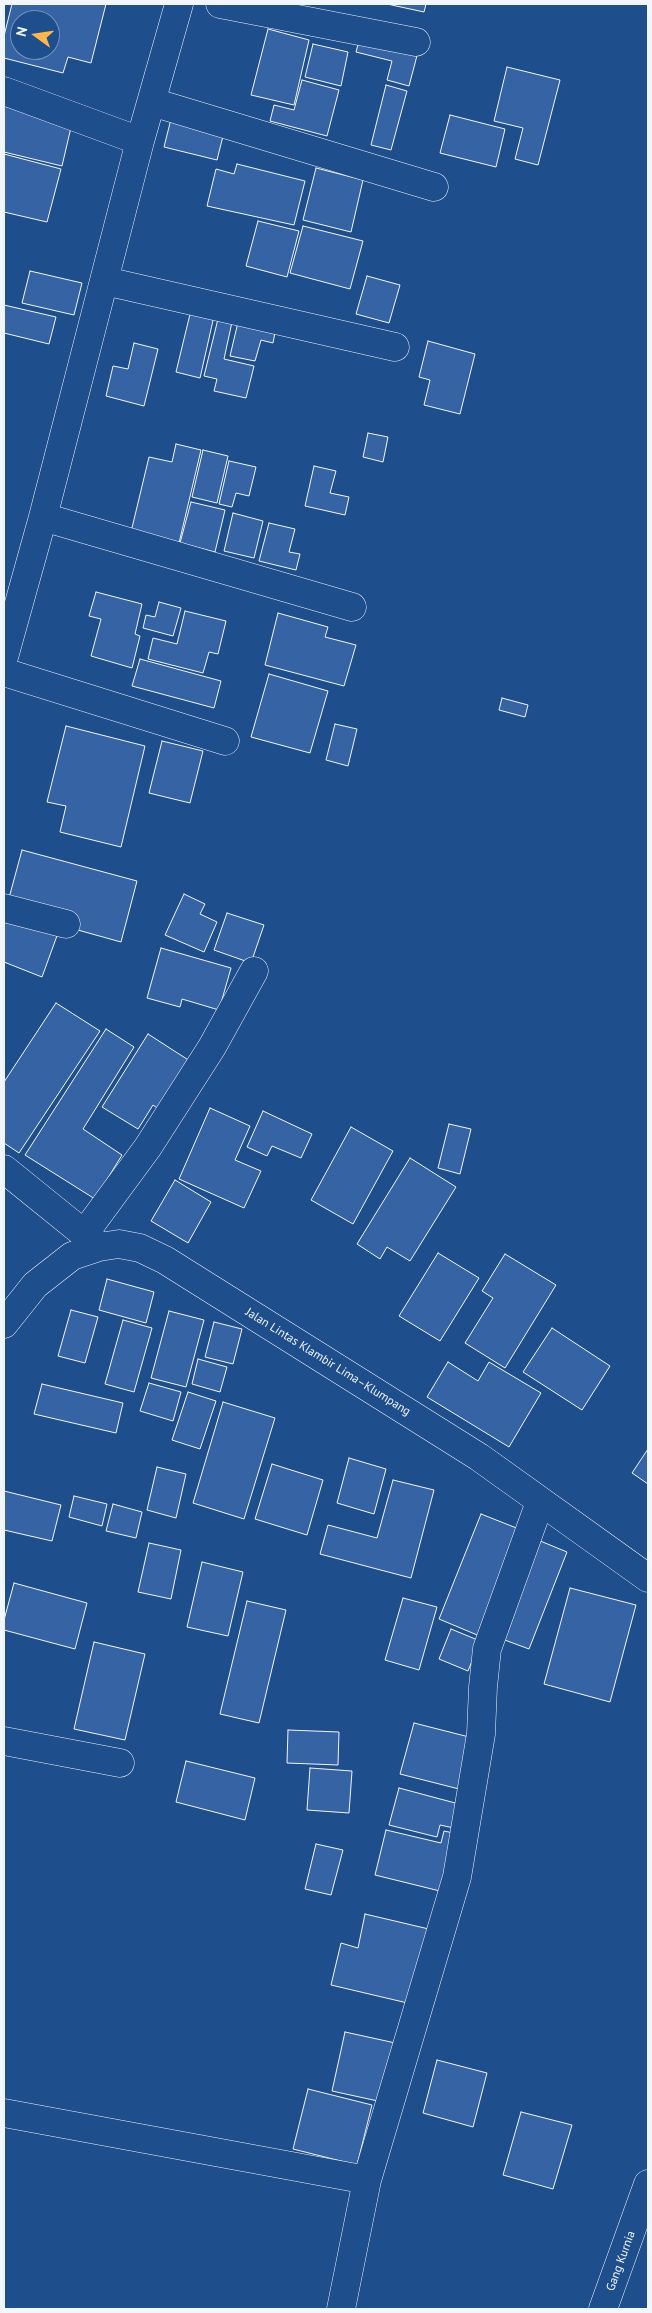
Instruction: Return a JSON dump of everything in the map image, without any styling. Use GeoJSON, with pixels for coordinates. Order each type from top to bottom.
{"type":"FeatureCollection","features":[{"type":"Feature","properties":{"kind":"street"},"geometry":{"type":"LineString","coordinates":[[4,657],[105,282],[140,141],[179,4]]}},
{"type":"Feature","properties":{"kind":"street"},"geometry":{"type":"LineString","coordinates":[[220,4],[416,42]]}},
{"type":"Feature","properties":{"kind":"street"},"geometry":{"type":"LineString","coordinates":[[4,91],[140,141]]}},
{"type":"Feature","properties":{"kind":"street"},"geometry":{"type":"LineString","coordinates":[[152,102],[434,187]]}},
{"type":"Feature","properties":{"kind":"street"},"geometry":{"type":"LineString","coordinates":[[105,282],[395,347]]}},
{"type":"Feature","properties":{"kind":"street"},"geometry":{"type":"LineString","coordinates":[[43,517],[352,607]]}},
{"type":"Feature","properties":{"kind":"street"},"geometry":{"type":"LineString","coordinates":[[4,672],[225,741]]}},
{"type":"Feature","properties":{"kind":"street"},"geometry":{"type":"LineString","coordinates":[[4,908],[66,924]]}},
{"type":"Feature","properties":{"kind":"street"},"geometry":{"type":"LineString","coordinates":[[4,1168],[92,1240],[148,1147],[212,1047],[254,970]]}},
{"type":"Feature","properties":{"kind":"street","name":"Jalan Lintas Klambir Lima–Klumpang"},"geometry":{"type":"LineString","coordinates":[[4,1324],[35,1285],[92,1240],[140,1248],[165,1260],[479,1457],[648,1578]]}},
{"type":"Feature","properties":{"kind":"street"},"geometry":{"type":"LineString","coordinates":[[341,2309],[367,2180],[457,1876],[481,1734],[487,1649],[540,1502]]}},
{"type":"Feature","properties":{"kind":"street"},"geometry":{"type":"LineString","coordinates":[[4,1741],[120,1763]]}},
{"type":"Feature","properties":{"kind":"street"},"geometry":{"type":"LineString","coordinates":[[4,2113],[367,2180]]}},
{"type":"Feature","properties":{"kind":"street","name":"Gang Kurnia"},"geometry":{"type":"LineString","coordinates":[[603,2309],[648,2184]]}},
{"type":"Feature","properties":{"kind":"building"},"geometry":{"type":"Polygon","coordinates":[[[12,4],[106,4],[91,63],[68,57],[63,73],[12,60],[60,60],[60,10],[10,10],[12,4]]]}},
{"type":"Feature","properties":{"kind":"building"},"geometry":{"type":"Polygon","coordinates":[[[387,4],[426,4],[424,12],[387,4]]]}},
{"type":"Feature","properties":{"kind":"building"},"geometry":{"type":"Polygon","coordinates":[[[10,12],[10,60],[4,58],[4,36],[10,12]]]}},
{"type":"Feature","properties":{"kind":"building"},"geometry":{"type":"Polygon","coordinates":[[[268,29],[309,40],[294,105],[251,95],[268,29]]]}},
{"type":"Feature","properties":{"kind":"building"},"geometry":{"type":"Polygon","coordinates":[[[361,34],[419,48],[409,86],[387,80],[392,61],[356,52],[361,34]]]}},
{"type":"Feature","properties":{"kind":"building"},"geometry":{"type":"Polygon","coordinates":[[[313,44],[348,52],[341,86],[305,77],[313,44]]]}},
{"type":"Feature","properties":{"kind":"building"},"geometry":{"type":"Polygon","coordinates":[[[507,67],[560,80],[538,165],[515,159],[523,128],[494,121],[507,67]]]}},
{"type":"Feature","properties":{"kind":"building"},"geometry":{"type":"Polygon","coordinates":[[[302,80],[339,90],[327,136],[270,121],[274,105],[294,110],[302,80]]]}},
{"type":"Feature","properties":{"kind":"building"},"geometry":{"type":"Polygon","coordinates":[[[386,85],[407,91],[391,150],[371,145],[386,85]]]}},
{"type":"Feature","properties":{"kind":"building"},"geometry":{"type":"Polygon","coordinates":[[[4,106],[72,123],[62,166],[4,152],[4,106]]]}},
{"type":"Feature","properties":{"kind":"building"},"geometry":{"type":"Polygon","coordinates":[[[172,115],[225,128],[217,160],[164,147],[172,115]]]}},
{"type":"Feature","properties":{"kind":"building"},"geometry":{"type":"Polygon","coordinates":[[[450,115],[505,129],[496,167],[440,153],[450,115]]]}},
{"type":"Feature","properties":{"kind":"building"},"geometry":{"type":"Polygon","coordinates":[[[4,154],[61,169],[47,222],[4,212],[4,154]]]}},
{"type":"Feature","properties":{"kind":"building"},"geometry":{"type":"Polygon","coordinates":[[[237,164],[305,181],[294,225],[207,206],[216,169],[234,174],[237,164]]]}},
{"type":"Feature","properties":{"kind":"building"},"geometry":{"type":"Polygon","coordinates":[[[316,168],[363,180],[351,232],[303,220],[316,168]]]}},
{"type":"Feature","properties":{"kind":"building"},"geometry":{"type":"Polygon","coordinates":[[[258,221],[299,231],[287,277],[246,266],[258,221]]]}},
{"type":"Feature","properties":{"kind":"building"},"geometry":{"type":"Polygon","coordinates":[[[303,226],[363,241],[350,289],[290,273],[303,226]]]}},
{"type":"Feature","properties":{"kind":"building"},"geometry":{"type":"Polygon","coordinates":[[[30,271],[82,283],[74,315],[22,303],[30,271]]]}},
{"type":"Feature","properties":{"kind":"building"},"geometry":{"type":"Polygon","coordinates":[[[367,276],[400,285],[389,323],[356,314],[367,276]]]}},
{"type":"Feature","properties":{"kind":"building"},"geometry":{"type":"Polygon","coordinates":[[[4,305],[56,317],[49,344],[4,333],[4,305]]]}},
{"type":"Feature","properties":{"kind":"building"},"geometry":{"type":"Polygon","coordinates":[[[191,310],[214,316],[200,378],[176,372],[191,310]]]}},
{"type":"Feature","properties":{"kind":"building"},"geometry":{"type":"Polygon","coordinates":[[[239,318],[276,327],[273,343],[261,340],[255,361],[230,356],[239,318]]]}},
{"type":"Feature","properties":{"kind":"building"},"geometry":{"type":"Polygon","coordinates":[[[218,319],[232,322],[224,359],[254,366],[246,398],[214,391],[217,379],[204,376],[218,319]]]}},
{"type":"Feature","properties":{"kind":"building"},"geometry":{"type":"Polygon","coordinates":[[[428,341],[475,354],[460,414],[424,405],[430,380],[419,377],[428,341]]]}},
{"type":"Feature","properties":{"kind":"building"},"geometry":{"type":"Polygon","coordinates":[[[134,343],[158,349],[144,406],[106,396],[113,366],[128,369],[134,343]]]}},
{"type":"Feature","properties":{"kind":"building"},"geometry":{"type":"Polygon","coordinates":[[[368,433],[388,437],[383,462],[363,457],[368,433]]]}},
{"type":"Feature","properties":{"kind":"building"},"geometry":{"type":"Polygon","coordinates":[[[176,444],[201,450],[179,543],[131,532],[149,457],[172,462],[176,444]]]}},
{"type":"Feature","properties":{"kind":"building"},"geometry":{"type":"Polygon","coordinates":[[[203,450],[228,456],[217,503],[192,497],[203,450]]]}},
{"type":"Feature","properties":{"kind":"building"},"geometry":{"type":"Polygon","coordinates":[[[229,461],[256,467],[249,496],[236,493],[232,507],[219,504],[229,461]]]}},
{"type":"Feature","properties":{"kind":"building"},"geometry":{"type":"Polygon","coordinates":[[[314,466],[336,471],[330,493],[349,497],[345,515],[305,506],[314,466]]]}},
{"type":"Feature","properties":{"kind":"building"},"geometry":{"type":"Polygon","coordinates":[[[191,502],[225,510],[215,552],[180,543],[191,502]]]}},
{"type":"Feature","properties":{"kind":"building"},"geometry":{"type":"Polygon","coordinates":[[[233,513],[263,521],[254,558],[224,551],[233,513]]]}},
{"type":"Feature","properties":{"kind":"building"},"geometry":{"type":"Polygon","coordinates":[[[269,523],[295,529],[289,552],[300,554],[296,570],[259,561],[269,523]]]}},
{"type":"Feature","properties":{"kind":"building"},"geometry":{"type":"Polygon","coordinates":[[[96,592],[142,604],[135,634],[140,636],[132,668],[91,656],[101,619],[89,616],[96,592]]]}},
{"type":"Feature","properties":{"kind":"building"},"geometry":{"type":"Polygon","coordinates":[[[159,602],[181,608],[173,636],[143,628],[146,615],[155,617],[159,602]]]}},
{"type":"Feature","properties":{"kind":"building"},"geometry":{"type":"Polygon","coordinates":[[[185,611],[226,621],[218,654],[209,652],[203,673],[148,659],[153,638],[177,644],[185,611]]]}},
{"type":"Feature","properties":{"kind":"building"},"geometry":{"type":"Polygon","coordinates":[[[278,613],[328,627],[325,637],[356,645],[344,686],[265,665],[278,613]]]}},
{"type":"Feature","properties":{"kind":"building"},"geometry":{"type":"Polygon","coordinates":[[[140,659],[221,681],[214,708],[132,686],[140,659]]]}},
{"type":"Feature","properties":{"kind":"building"},"geometry":{"type":"Polygon","coordinates":[[[269,674],[328,691],[310,753],[251,737],[269,674]]]}},
{"type":"Feature","properties":{"kind":"building"},"geometry":{"type":"Polygon","coordinates":[[[502,698],[528,705],[525,717],[499,710],[502,698]]]}},
{"type":"Feature","properties":{"kind":"building"},"geometry":{"type":"Polygon","coordinates":[[[335,724],[357,729],[348,766],[326,760],[335,724]]]}},
{"type":"Feature","properties":{"kind":"building"},"geometry":{"type":"Polygon","coordinates":[[[66,726],[145,746],[121,847],[60,832],[66,806],[47,802],[66,726]]]}},
{"type":"Feature","properties":{"kind":"building"},"geometry":{"type":"Polygon","coordinates":[[[162,741],[203,751],[190,803],[149,793],[162,741]]]}},
{"type":"Feature","properties":{"kind":"building"},"geometry":{"type":"Polygon","coordinates":[[[22,850],[137,881],[121,942],[67,927],[9,898],[22,850]]]}},
{"type":"Feature","properties":{"kind":"building"},"geometry":{"type":"Polygon","coordinates":[[[184,894],[205,904],[200,914],[217,922],[204,952],[165,935],[184,894]]]}},
{"type":"Feature","properties":{"kind":"building"},"geometry":{"type":"Polygon","coordinates":[[[4,913],[58,933],[42,977],[4,962],[4,913]]]}},
{"type":"Feature","properties":{"kind":"building"},"geometry":{"type":"Polygon","coordinates":[[[227,913],[264,925],[251,963],[214,950],[227,913]]]}},
{"type":"Feature","properties":{"kind":"building"},"geometry":{"type":"Polygon","coordinates":[[[161,948],[231,968],[219,1010],[182,999],[180,1007],[147,998],[161,948]]]}},
{"type":"Feature","properties":{"kind":"building"},"geometry":{"type":"Polygon","coordinates":[[[56,1003],[100,1031],[19,1153],[4,1143],[4,1082],[56,1003]]]}},
{"type":"Feature","properties":{"kind":"building"},"geometry":{"type":"Polygon","coordinates":[[[106,1029],[134,1047],[83,1129],[122,1155],[95,1199],[25,1155],[106,1029]]]}},
{"type":"Feature","properties":{"kind":"building"},"geometry":{"type":"Polygon","coordinates":[[[148,1034],[193,1063],[163,1112],[153,1105],[138,1129],[102,1107],[148,1034]]]}},
{"type":"Feature","properties":{"kind":"building"},"geometry":{"type":"Polygon","coordinates":[[[210,1108],[250,1126],[235,1160],[261,1171],[244,1208],[179,1179],[210,1108]]]}},
{"type":"Feature","properties":{"kind":"building"},"geometry":{"type":"Polygon","coordinates":[[[263,1111],[312,1134],[301,1158],[272,1146],[267,1156],[247,1147],[263,1111]]]}},
{"type":"Feature","properties":{"kind":"building"},"geometry":{"type":"Polygon","coordinates":[[[449,1124],[471,1129],[460,1174],[438,1168],[449,1124]]]}},
{"type":"Feature","properties":{"kind":"building"},"geometry":{"type":"Polygon","coordinates":[[[351,1127],[393,1151],[353,1224],[311,1200],[351,1127]]]}},
{"type":"Feature","properties":{"kind":"building"},"geometry":{"type":"Polygon","coordinates":[[[410,1158],[456,1187],[410,1261],[387,1247],[380,1259],[357,1244],[410,1158]]]}},
{"type":"Feature","properties":{"kind":"building"},"geometry":{"type":"Polygon","coordinates":[[[175,1180],[211,1202],[188,1243],[151,1221],[175,1180]]]}},
{"type":"Feature","properties":{"kind":"building"},"geometry":{"type":"Polygon","coordinates":[[[438,1253],[479,1278],[440,1341],[399,1316],[438,1253]]]}},
{"type":"Feature","properties":{"kind":"building"},"geometry":{"type":"Polygon","coordinates":[[[505,1254],[556,1285],[505,1368],[465,1343],[493,1298],[482,1291],[505,1254]]]}},
{"type":"Feature","properties":{"kind":"building"},"geometry":{"type":"Polygon","coordinates":[[[107,1279],[154,1292],[146,1323],[99,1310],[107,1279]]]}},
{"type":"Feature","properties":{"kind":"building"},"geometry":{"type":"Polygon","coordinates":[[[71,1310],[98,1317],[85,1363],[58,1356],[71,1310]]]}},
{"type":"Feature","properties":{"kind":"building"},"geometry":{"type":"Polygon","coordinates":[[[169,1311],[204,1320],[186,1387],[151,1378],[169,1311]]]}},
{"type":"Feature","properties":{"kind":"building"},"geometry":{"type":"Polygon","coordinates":[[[123,1320],[152,1328],[134,1392],[105,1384],[123,1320]]]}},
{"type":"Feature","properties":{"kind":"building"},"geometry":{"type":"Polygon","coordinates":[[[214,1322],[242,1329],[233,1364],[205,1357],[214,1322]]]}},
{"type":"Feature","properties":{"kind":"building"},"geometry":{"type":"Polygon","coordinates":[[[552,1328],[610,1366],[582,1410],[523,1372],[552,1328]]]}},
{"type":"Feature","properties":{"kind":"building"},"geometry":{"type":"Polygon","coordinates":[[[198,1359],[227,1367],[220,1392],[192,1384],[198,1359]]]}},
{"type":"Feature","properties":{"kind":"building"},"geometry":{"type":"Polygon","coordinates":[[[448,1362],[478,1381],[489,1362],[541,1393],[509,1447],[427,1397],[448,1362]]]}},
{"type":"Feature","properties":{"kind":"building"},"geometry":{"type":"Polygon","coordinates":[[[149,1383],[181,1392],[173,1421],[140,1411],[149,1383]]]}},
{"type":"Feature","properties":{"kind":"building"},"geometry":{"type":"Polygon","coordinates":[[[42,1384],[123,1403],[116,1433],[34,1414],[42,1384]]]}},
{"type":"Feature","properties":{"kind":"building"},"geometry":{"type":"Polygon","coordinates":[[[188,1392],[216,1401],[200,1449],[172,1440],[188,1392]]]}},
{"type":"Feature","properties":{"kind":"building"},"geometry":{"type":"Polygon","coordinates":[[[223,1402],[275,1418],[244,1519],[193,1503],[223,1402]]]}},
{"type":"Feature","properties":{"kind":"building"},"geometry":{"type":"Polygon","coordinates":[[[648,1449],[648,1484],[632,1473],[648,1449]]]}},
{"type":"Feature","properties":{"kind":"building"},"geometry":{"type":"Polygon","coordinates":[[[349,1458],[386,1469],[374,1514],[337,1503],[349,1458]]]}},
{"type":"Feature","properties":{"kind":"building"},"geometry":{"type":"Polygon","coordinates":[[[272,1464],[323,1480],[307,1535],[255,1519],[272,1464]]]}},
{"type":"Feature","properties":{"kind":"building"},"geometry":{"type":"Polygon","coordinates":[[[157,1467],[186,1474],[176,1518],[147,1510],[157,1467]]]}},
{"type":"Feature","properties":{"kind":"building"},"geometry":{"type":"Polygon","coordinates":[[[393,1480],[434,1490],[411,1578],[320,1554],[328,1525],[377,1538],[393,1480]]]}},
{"type":"Feature","properties":{"kind":"building"},"geometry":{"type":"Polygon","coordinates":[[[4,1491],[61,1505],[52,1541],[4,1530],[4,1491]]]}},
{"type":"Feature","properties":{"kind":"building"},"geometry":{"type":"Polygon","coordinates":[[[74,1496],[107,1504],[102,1526],[69,1517],[74,1496]]]}},
{"type":"Feature","properties":{"kind":"building"},"geometry":{"type":"Polygon","coordinates":[[[113,1504],[142,1512],[136,1538],[106,1531],[113,1504]]]}},
{"type":"Feature","properties":{"kind":"building"},"geometry":{"type":"Polygon","coordinates":[[[481,1514],[524,1531],[482,1637],[439,1619],[481,1514]]]}},
{"type":"Feature","properties":{"kind":"building"},"geometry":{"type":"Polygon","coordinates":[[[533,1538],[567,1552],[529,1649],[494,1636],[533,1538]]]}},
{"type":"Feature","properties":{"kind":"building"},"geometry":{"type":"Polygon","coordinates":[[[149,1543],[181,1550],[171,1599],[138,1592],[149,1543]]]}},
{"type":"Feature","properties":{"kind":"building"},"geometry":{"type":"Polygon","coordinates":[[[202,1562],[243,1572],[228,1636],[187,1627],[202,1562]]]}},
{"type":"Feature","properties":{"kind":"building"},"geometry":{"type":"Polygon","coordinates":[[[14,1583],[87,1603],[75,1649],[4,1630],[4,1620],[14,1583]]]}},
{"type":"Feature","properties":{"kind":"building"},"geometry":{"type":"Polygon","coordinates":[[[570,1588],[636,1605],[610,1702],[544,1684],[570,1588]]]}},
{"type":"Feature","properties":{"kind":"building"},"geometry":{"type":"Polygon","coordinates":[[[403,1598],[437,1607],[419,1670],[385,1660],[403,1598]]]}},
{"type":"Feature","properties":{"kind":"building"},"geometry":{"type":"Polygon","coordinates":[[[247,1601],[286,1610],[259,1723],[220,1714],[247,1601]]]}},
{"type":"Feature","properties":{"kind":"building"},"geometry":{"type":"Polygon","coordinates":[[[451,1629],[480,1641],[468,1671],[439,1659],[451,1629]]]}},
{"type":"Feature","properties":{"kind":"building"},"geometry":{"type":"Polygon","coordinates":[[[94,1642],[145,1654],[125,1740],[74,1729],[94,1642]]]}},
{"type":"Feature","properties":{"kind":"building"},"geometry":{"type":"Polygon","coordinates":[[[414,1723],[477,1739],[463,1790],[400,1774],[414,1723]]]}},
{"type":"Feature","properties":{"kind":"building"},"geometry":{"type":"Polygon","coordinates":[[[288,1730],[339,1732],[338,1765],[287,1763],[288,1730]]]}},
{"type":"Feature","properties":{"kind":"building"},"geometry":{"type":"Polygon","coordinates":[[[186,1761],[255,1778],[245,1820],[176,1802],[186,1761]]]}},
{"type":"Feature","properties":{"kind":"building"},"geometry":{"type":"Polygon","coordinates":[[[310,1768],[352,1771],[349,1813],[307,1810],[310,1768]]]}},
{"type":"Feature","properties":{"kind":"building"},"geometry":{"type":"Polygon","coordinates":[[[399,1788],[459,1804],[454,1828],[440,1825],[437,1837],[389,1825],[399,1788]]]}},
{"type":"Feature","properties":{"kind":"building"},"geometry":{"type":"Polygon","coordinates":[[[386,1830],[441,1843],[444,1831],[458,1834],[444,1892],[375,1875],[386,1830]]]}},
{"type":"Feature","properties":{"kind":"building"},"geometry":{"type":"Polygon","coordinates":[[[316,1844],[343,1850],[331,1895],[305,1889],[316,1844]]]}},
{"type":"Feature","properties":{"kind":"building"},"geometry":{"type":"Polygon","coordinates":[[[365,1914],[433,1930],[416,2005],[331,1985],[341,1943],[358,1948],[365,1914]]]}},
{"type":"Feature","properties":{"kind":"building"},"geometry":{"type":"Polygon","coordinates":[[[345,2032],[400,2044],[387,2103],[332,2091],[345,2032]]]}},
{"type":"Feature","properties":{"kind":"building"},"geometry":{"type":"Polygon","coordinates":[[[437,2060],[487,2073],[473,2127],[423,2113],[437,2060]]]}},
{"type":"Feature","properties":{"kind":"building"},"geometry":{"type":"Polygon","coordinates":[[[308,2089],[372,2105],[357,2165],[293,2149],[308,2089]]]}},
{"type":"Feature","properties":{"kind":"building"},"geometry":{"type":"Polygon","coordinates":[[[521,2112],[572,2125],[553,2189],[503,2175],[521,2112]]]}}]}
